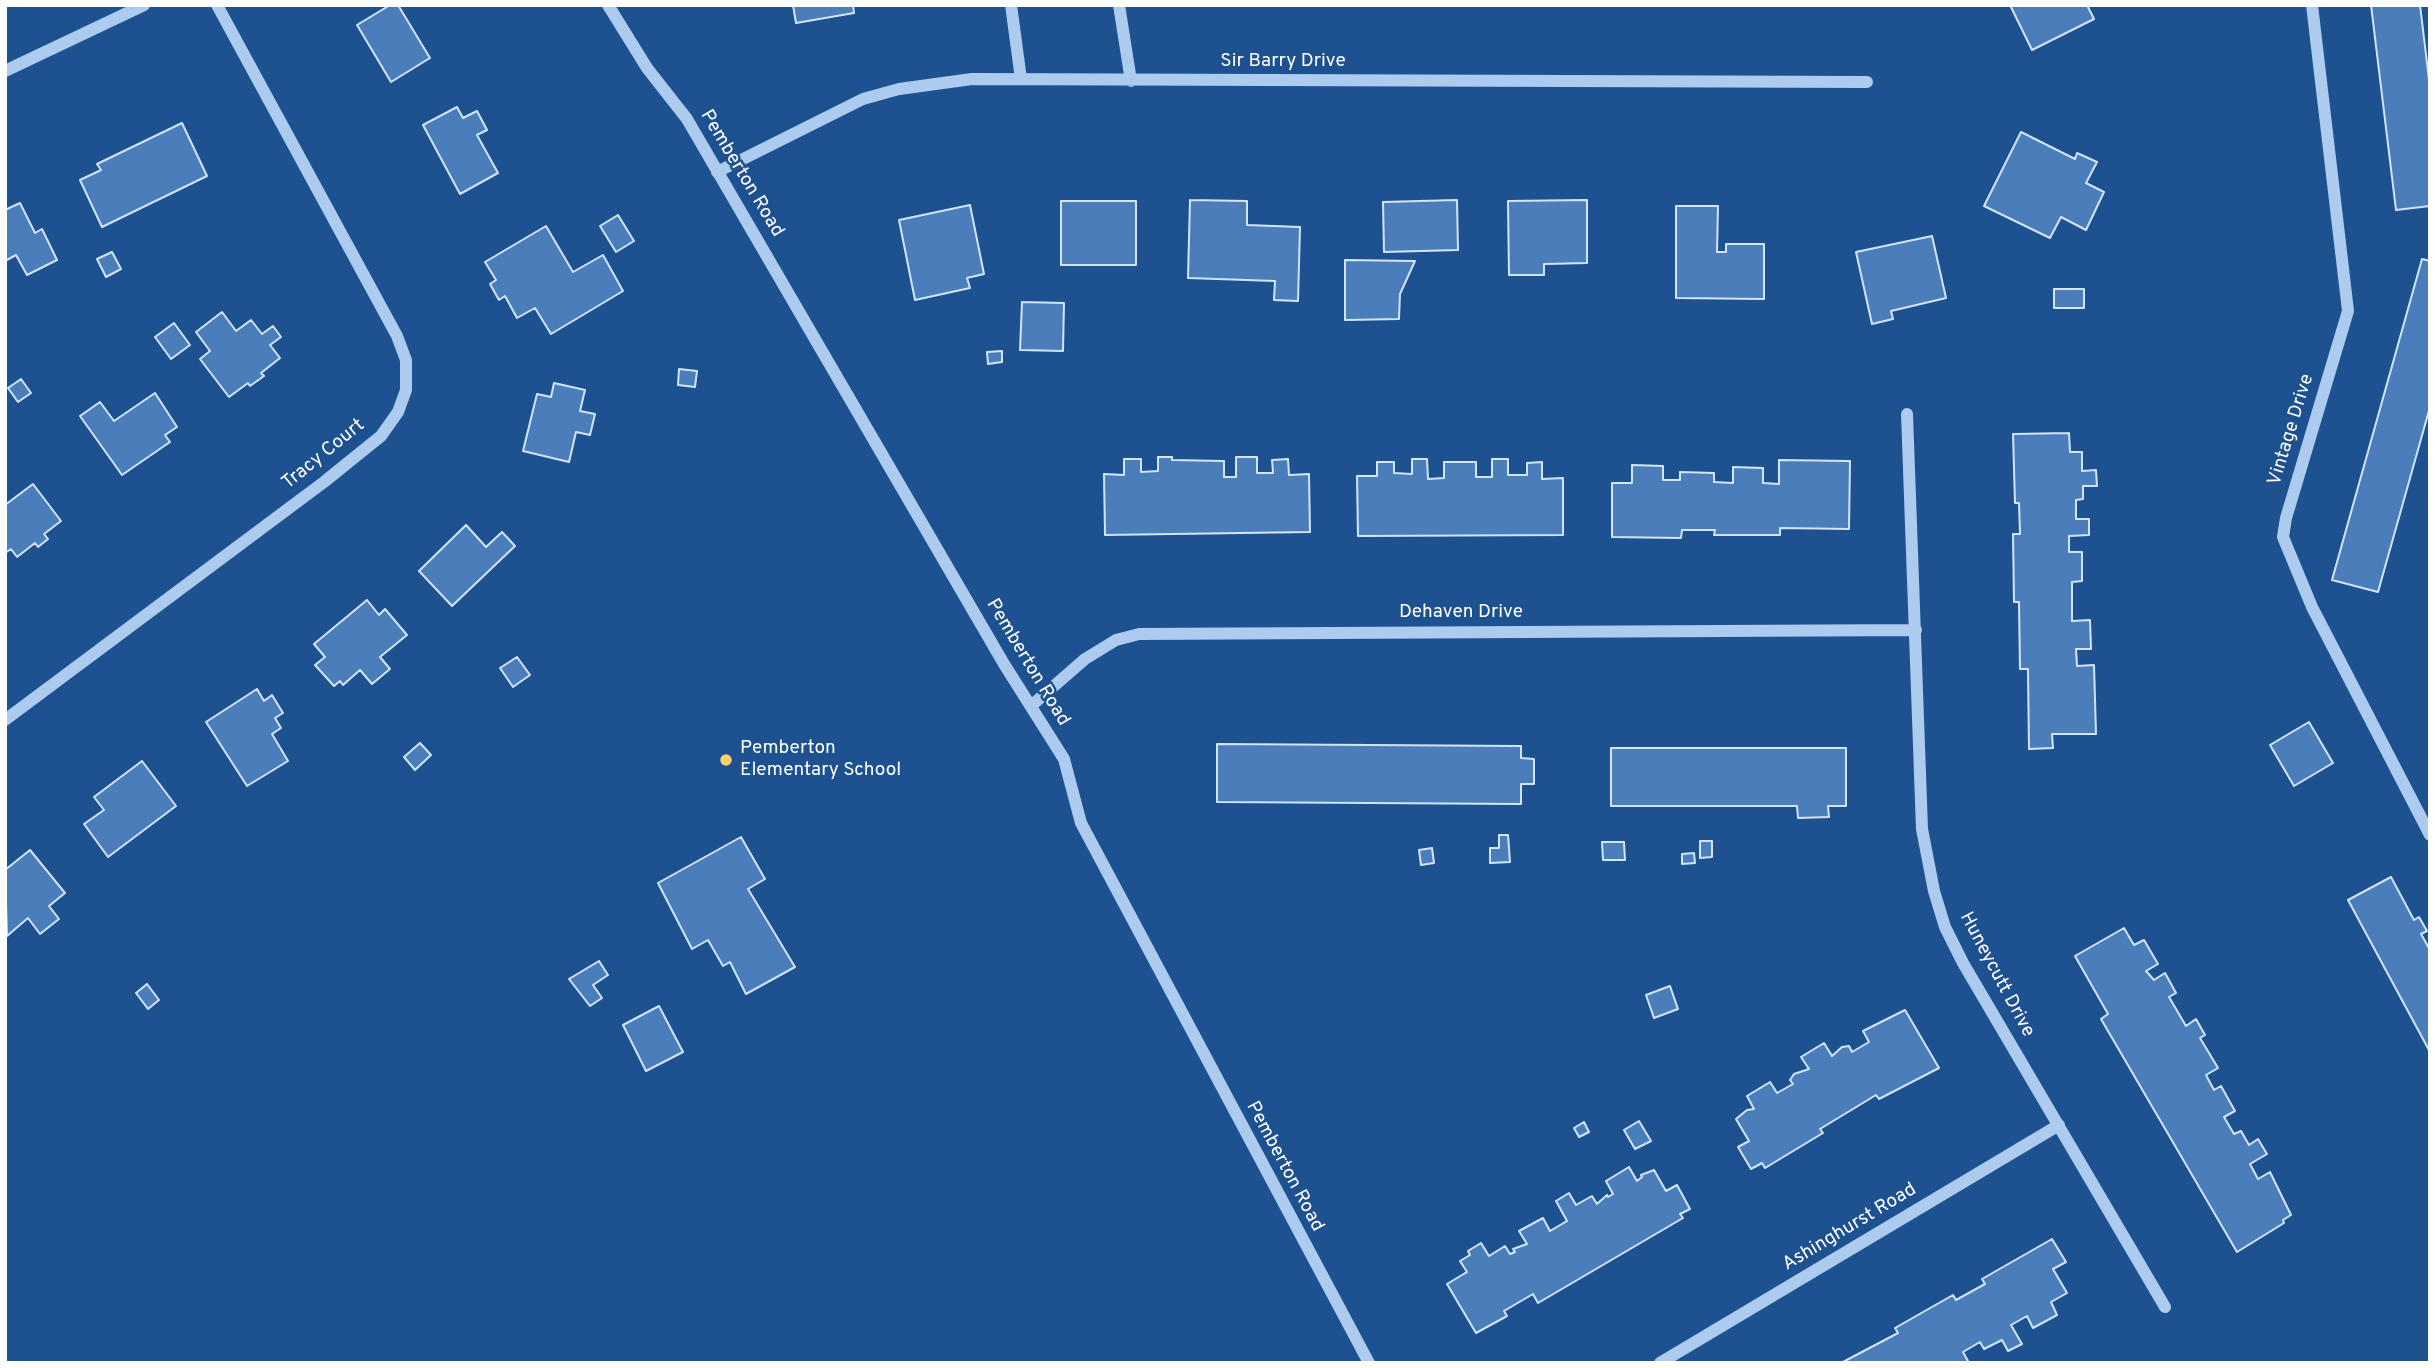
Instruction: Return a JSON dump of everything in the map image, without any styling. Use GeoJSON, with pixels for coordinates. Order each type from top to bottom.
{"type":"FeatureCollection","features":[{"type":"Feature","properties":{"kind":"street"},"geometry":{"type":"LineString","coordinates":[[5,71],[144,5]]}},
{"type":"Feature","properties":{"kind":"street","name":"Tracy Court"},"geometry":{"type":"LineString","coordinates":[[5,720],[324,482],[380,436],[398,411],[406,390],[406,360],[397,336],[218,5]]}},
{"type":"Feature","properties":{"kind":"street","name":"Pemberton Road"},"geometry":{"type":"LineString","coordinates":[[608,5],[647,68],[687,119],[1064,759],[1081,823],[1369,1363]]}},
{"type":"Feature","properties":{"kind":"street"},"geometry":{"type":"LineString","coordinates":[[1011,5],[1021,79]]}},
{"type":"Feature","properties":{"kind":"street"},"geometry":{"type":"LineString","coordinates":[[1119,5],[1131,81]]}},
{"type":"Feature","properties":{"kind":"street","name":"Vintage Drive"},"geometry":{"type":"LineString","coordinates":[[2312,5],[2348,312],[2286,518],[2283,537],[2312,607],[2426,817],[2430,835]]}},
{"type":"Feature","properties":{"kind":"street","name":"Sir Barry Drive"},"geometry":{"type":"LineString","coordinates":[[717,172],[863,99],[898,89],[972,79],[1867,82]]}},
{"type":"Feature","properties":{"kind":"street","name":"Huneycutt Drive"},"geometry":{"type":"LineString","coordinates":[[1907,414],[1922,828],[1934,891],[1945,927],[1963,963],[2165,1307]]}},
{"type":"Feature","properties":{"kind":"street","name":"Dehaven Drive"},"geometry":{"type":"LineString","coordinates":[[1031,706],[1085,659],[1116,640],[1139,634],[1916,630]]}},
{"type":"Feature","properties":{"kind":"street","name":"Ashinghurst Road"},"geometry":{"type":"LineString","coordinates":[[1660,1363],[2059,1125]]}},
{"type":"Feature","properties":{"kind":"building"},"geometry":{"type":"Polygon","coordinates":[[[390,5],[398,5],[430,58],[391,82],[357,25],[390,5]]]}},
{"type":"Feature","properties":{"kind":"building"},"geometry":{"type":"Polygon","coordinates":[[[793,5],[853,5],[854,13],[796,23],[793,5]]]}},
{"type":"Feature","properties":{"kind":"building"},"geometry":{"type":"Polygon","coordinates":[[[2010,5],[2087,5],[2094,19],[2032,50],[2010,5]]]}},
{"type":"Feature","properties":{"kind":"building"},"geometry":{"type":"Polygon","coordinates":[[[2371,5],[2420,5],[2430,88],[2430,206],[2396,210],[2371,5]]]}},
{"type":"Feature","properties":{"kind":"building"},"geometry":{"type":"Polygon","coordinates":[[[457,107],[463,118],[477,111],[487,130],[477,135],[498,173],[460,194],[423,125],[457,107]]]}},
{"type":"Feature","properties":{"kind":"building"},"geometry":{"type":"Polygon","coordinates":[[[182,123],[207,176],[102,227],[80,180],[101,170],[97,164],[182,123]]]}},
{"type":"Feature","properties":{"kind":"building"},"geometry":{"type":"Polygon","coordinates":[[[2021,132],[2075,159],[2077,153],[2097,162],[2086,183],[2104,192],[2086,230],[2061,217],[2050,238],[1984,206],[2021,132]]]}},
{"type":"Feature","properties":{"kind":"building"},"geometry":{"type":"Polygon","coordinates":[[[1190,200],[1247,201],[1247,225],[1300,227],[1298,301],[1274,300],[1275,281],[1188,278],[1190,200]]]}},
{"type":"Feature","properties":{"kind":"building"},"geometry":{"type":"Polygon","coordinates":[[[1457,200],[1458,250],[1384,252],[1383,202],[1457,200]]]}},
{"type":"Feature","properties":{"kind":"building"},"geometry":{"type":"Polygon","coordinates":[[[1587,200],[1587,263],[1544,264],[1544,275],[1509,275],[1508,201],[1587,200]]]}},
{"type":"Feature","properties":{"kind":"building"},"geometry":{"type":"Polygon","coordinates":[[[1061,201],[1136,201],[1136,265],[1061,265],[1061,201]]]}},
{"type":"Feature","properties":{"kind":"building"},"geometry":{"type":"Polygon","coordinates":[[[20,203],[35,233],[42,229],[57,260],[27,275],[16,255],[5,261],[5,210],[20,203]]]}},
{"type":"Feature","properties":{"kind":"building"},"geometry":{"type":"Polygon","coordinates":[[[970,205],[984,274],[967,278],[970,288],[915,300],[899,220],[970,205]]]}},
{"type":"Feature","properties":{"kind":"building"},"geometry":{"type":"Polygon","coordinates":[[[1676,206],[1718,206],[1717,252],[1726,252],[1726,244],[1764,244],[1764,299],[1676,298],[1676,206]]]}},
{"type":"Feature","properties":{"kind":"building"},"geometry":{"type":"Polygon","coordinates":[[[618,215],[634,241],[616,252],[600,226],[618,215]]]}},
{"type":"Feature","properties":{"kind":"building"},"geometry":{"type":"Polygon","coordinates":[[[546,226],[573,272],[603,255],[623,291],[551,334],[535,308],[517,318],[505,296],[499,300],[490,284],[496,280],[485,262],[546,226]]]}},
{"type":"Feature","properties":{"kind":"building"},"geometry":{"type":"Polygon","coordinates":[[[1932,236],[1946,298],[1891,311],[1893,319],[1872,324],[1856,252],[1932,236]]]}},
{"type":"Feature","properties":{"kind":"building"},"geometry":{"type":"Polygon","coordinates":[[[112,252],[121,269],[106,277],[97,259],[112,252]]]}},
{"type":"Feature","properties":{"kind":"building"},"geometry":{"type":"Polygon","coordinates":[[[2422,259],[2430,261],[2430,407],[2378,592],[2332,580],[2422,259]]]}},
{"type":"Feature","properties":{"kind":"building"},"geometry":{"type":"Polygon","coordinates":[[[1345,260],[1415,261],[1400,294],[1399,319],[1345,320],[1345,260]]]}},
{"type":"Feature","properties":{"kind":"building"},"geometry":{"type":"Polygon","coordinates":[[[2054,289],[2084,289],[2084,308],[2054,308],[2054,289]]]}},
{"type":"Feature","properties":{"kind":"building"},"geometry":{"type":"Polygon","coordinates":[[[1022,302],[1064,303],[1063,351],[1020,350],[1022,302]]]}},
{"type":"Feature","properties":{"kind":"building"},"geometry":{"type":"Polygon","coordinates":[[[222,312],[236,331],[251,320],[262,334],[273,326],[281,337],[270,345],[280,358],[261,373],[264,376],[250,386],[248,383],[229,397],[200,359],[210,351],[196,332],[222,312]]]}},
{"type":"Feature","properties":{"kind":"building"},"geometry":{"type":"Polygon","coordinates":[[[174,323],[190,345],[171,359],[155,337],[174,323]]]}},
{"type":"Feature","properties":{"kind":"building"},"geometry":{"type":"Polygon","coordinates":[[[1002,351],[1002,362],[988,364],[987,352],[1002,351]]]}},
{"type":"Feature","properties":{"kind":"building"},"geometry":{"type":"Polygon","coordinates":[[[679,369],[697,371],[695,387],[678,385],[679,369]]]}},
{"type":"Feature","properties":{"kind":"building"},"geometry":{"type":"Polygon","coordinates":[[[21,379],[31,393],[18,402],[8,388],[21,379]]]}},
{"type":"Feature","properties":{"kind":"building"},"geometry":{"type":"Polygon","coordinates":[[[554,383],[585,390],[580,411],[595,414],[590,435],[576,432],[569,462],[523,451],[537,394],[551,397],[554,383]]]}},
{"type":"Feature","properties":{"kind":"building"},"geometry":{"type":"Polygon","coordinates":[[[155,393],[177,427],[165,435],[170,442],[122,475],[80,416],[100,402],[114,421],[155,393]]]}},
{"type":"Feature","properties":{"kind":"building"},"geometry":{"type":"Polygon","coordinates":[[[2069,433],[2070,452],[2082,452],[2082,471],[2096,470],[2097,486],[2083,486],[2083,499],[2076,500],[2076,519],[2089,519],[2089,535],[2069,536],[2069,552],[2082,552],[2082,581],[2072,582],[2072,621],[2090,620],[2091,649],[2076,649],[2077,666],[2094,665],[2096,734],[2052,734],[2053,748],[2029,749],[2028,669],[2020,669],[2019,602],[2014,602],[2013,534],[2020,534],[2019,503],[2015,503],[2013,434],[2069,433]]]}},
{"type":"Feature","properties":{"kind":"building"},"geometry":{"type":"Polygon","coordinates":[[[1158,457],[1172,457],[1172,460],[1224,461],[1224,477],[1236,477],[1236,457],[1257,457],[1257,473],[1273,473],[1272,460],[1288,459],[1289,475],[1309,474],[1310,532],[1105,535],[1104,474],[1124,475],[1124,459],[1141,459],[1141,472],[1158,471],[1158,457]]]}},
{"type":"Feature","properties":{"kind":"building"},"geometry":{"type":"Polygon","coordinates":[[[1412,459],[1427,459],[1428,479],[1444,478],[1444,462],[1476,462],[1476,477],[1492,477],[1492,459],[1508,459],[1508,475],[1527,475],[1527,463],[1542,462],[1542,479],[1563,478],[1563,535],[1358,536],[1357,476],[1377,476],[1377,462],[1394,462],[1394,473],[1412,474],[1412,459]]]}},
{"type":"Feature","properties":{"kind":"building"},"geometry":{"type":"Polygon","coordinates":[[[1779,460],[1850,461],[1849,529],[1780,528],[1780,535],[1714,535],[1715,530],[1682,530],[1681,538],[1612,537],[1612,483],[1632,483],[1632,465],[1663,466],[1663,480],[1680,480],[1680,472],[1714,473],[1714,482],[1733,483],[1733,467],[1763,468],[1763,483],[1779,484],[1779,460]]]}},
{"type":"Feature","properties":{"kind":"building"},"geometry":{"type":"Polygon","coordinates":[[[33,484],[61,521],[44,534],[48,539],[38,547],[35,543],[17,557],[11,549],[5,553],[5,505],[33,484]]]}},
{"type":"Feature","properties":{"kind":"building"},"geometry":{"type":"Polygon","coordinates":[[[466,525],[486,547],[502,532],[515,546],[452,606],[419,571],[466,525]]]}},
{"type":"Feature","properties":{"kind":"building"},"geometry":{"type":"Polygon","coordinates":[[[367,600],[379,615],[385,609],[407,635],[380,657],[390,669],[372,684],[360,670],[343,685],[340,681],[334,686],[315,665],[325,657],[314,644],[367,600]]]}},
{"type":"Feature","properties":{"kind":"building"},"geometry":{"type":"Polygon","coordinates":[[[517,657],[530,675],[513,687],[500,668],[517,657]]]}},
{"type":"Feature","properties":{"kind":"building"},"geometry":{"type":"Polygon","coordinates":[[[257,689],[264,701],[272,695],[283,713],[275,718],[281,728],[272,734],[288,761],[247,786],[206,722],[257,689]]]}},
{"type":"Feature","properties":{"kind":"building"},"geometry":{"type":"Polygon","coordinates":[[[2309,722],[2333,763],[2294,786],[2270,745],[2309,722]]]}},
{"type":"Feature","properties":{"kind":"building"},"geometry":{"type":"Polygon","coordinates":[[[420,743],[431,755],[415,770],[404,757],[420,743]]]}},
{"type":"Feature","properties":{"kind":"building"},"geometry":{"type":"Polygon","coordinates":[[[1217,744],[1521,746],[1521,758],[1534,759],[1534,784],[1521,784],[1521,804],[1217,802],[1217,744]]]}},
{"type":"Feature","properties":{"kind":"building"},"geometry":{"type":"Polygon","coordinates":[[[1611,748],[1846,748],[1846,806],[1828,806],[1829,817],[1798,818],[1797,806],[1611,806],[1611,748]]]}},
{"type":"Feature","properties":{"kind":"building"},"geometry":{"type":"Polygon","coordinates":[[[142,761],[176,806],[108,857],[84,824],[104,810],[94,797],[142,761]]]}},
{"type":"Feature","properties":{"kind":"building"},"geometry":{"type":"Polygon","coordinates":[[[1499,835],[1508,835],[1510,862],[1490,863],[1490,848],[1499,848],[1499,835]]]}},
{"type":"Feature","properties":{"kind":"building"},"geometry":{"type":"Polygon","coordinates":[[[741,837],[765,879],[748,889],[795,967],[746,994],[730,962],[723,966],[708,940],[692,949],[658,883],[741,837]]]}},
{"type":"Feature","properties":{"kind":"building"},"geometry":{"type":"Polygon","coordinates":[[[1700,841],[1712,841],[1712,857],[1700,858],[1700,841]]]}},
{"type":"Feature","properties":{"kind":"building"},"geometry":{"type":"Polygon","coordinates":[[[1602,842],[1624,842],[1625,860],[1603,860],[1602,842]]]}},
{"type":"Feature","properties":{"kind":"building"},"geometry":{"type":"Polygon","coordinates":[[[1432,848],[1434,863],[1421,865],[1419,850],[1432,848]]]}},
{"type":"Feature","properties":{"kind":"building"},"geometry":{"type":"Polygon","coordinates":[[[30,850],[65,893],[49,906],[59,919],[40,934],[28,918],[7,936],[5,870],[30,850]]]}},
{"type":"Feature","properties":{"kind":"building"},"geometry":{"type":"Polygon","coordinates":[[[1694,853],[1695,863],[1682,864],[1682,854],[1694,853]]]}},
{"type":"Feature","properties":{"kind":"building"},"geometry":{"type":"Polygon","coordinates":[[[2391,877],[2414,920],[2419,917],[2427,931],[2421,934],[2430,950],[2430,1052],[2348,900],[2391,877]]]}},
{"type":"Feature","properties":{"kind":"building"},"geometry":{"type":"Polygon","coordinates":[[[2124,928],[2134,945],[2144,940],[2158,964],[2146,971],[2154,980],[2165,973],[2176,993],[2169,997],[2186,1026],[2196,1019],[2205,1035],[2200,1038],[2218,1068],[2206,1075],[2214,1090],[2221,1086],[2235,1111],[2224,1117],[2234,1134],[2241,1131],[2249,1145],[2258,1139],[2267,1154],[2250,1164],[2258,1179],[2270,1172],[2291,1215],[2283,1220],[2284,1223],[2237,1252],[2101,1019],[2108,1014],[2075,956],[2124,928]]]}},
{"type":"Feature","properties":{"kind":"building"},"geometry":{"type":"Polygon","coordinates":[[[599,961],[608,975],[593,985],[602,998],[590,1006],[569,979],[599,961]]]}},
{"type":"Feature","properties":{"kind":"building"},"geometry":{"type":"Polygon","coordinates":[[[147,984],[159,1000],[148,1009],[136,993],[147,984]]]}},
{"type":"Feature","properties":{"kind":"building"},"geometry":{"type":"Polygon","coordinates":[[[1670,986],[1678,1009],[1654,1018],[1646,995],[1670,986]]]}},
{"type":"Feature","properties":{"kind":"building"},"geometry":{"type":"Polygon","coordinates":[[[659,1006],[683,1052],[646,1071],[623,1025],[659,1006]]]}},
{"type":"Feature","properties":{"kind":"building"},"geometry":{"type":"Polygon","coordinates":[[[1905,1010],[1939,1068],[1879,1099],[1876,1095],[1820,1129],[1823,1133],[1765,1168],[1762,1163],[1751,1169],[1738,1147],[1749,1141],[1736,1119],[1747,1110],[1754,1109],[1747,1096],[1770,1082],[1777,1093],[1793,1084],[1790,1080],[1794,1074],[1809,1069],[1801,1057],[1824,1043],[1832,1056],[1842,1047],[1849,1046],[1852,1052],[1869,1042],[1863,1031],[1905,1010]]]}},
{"type":"Feature","properties":{"kind":"building"},"geometry":{"type":"Polygon","coordinates":[[[1639,1121],[1651,1141],[1635,1149],[1624,1130],[1639,1121]]]}},
{"type":"Feature","properties":{"kind":"building"},"geometry":{"type":"Polygon","coordinates":[[[1584,1122],[1589,1132],[1579,1137],[1574,1128],[1584,1122]]]}},
{"type":"Feature","properties":{"kind":"building"},"geometry":{"type":"Polygon","coordinates":[[[1629,1167],[1637,1181],[1641,1175],[1654,1170],[1666,1191],[1677,1185],[1690,1209],[1680,1214],[1683,1218],[1538,1303],[1533,1294],[1504,1311],[1507,1316],[1476,1333],[1447,1284],[1467,1272],[1460,1261],[1470,1255],[1468,1251],[1481,1243],[1489,1256],[1505,1246],[1510,1254],[1515,1252],[1513,1249],[1527,1244],[1519,1231],[1543,1218],[1550,1231],[1567,1221],[1556,1201],[1569,1193],[1576,1205],[1592,1196],[1597,1204],[1607,1195],[1608,1197],[1613,1194],[1606,1181],[1629,1167]]]}},
{"type":"Feature","properties":{"kind":"building"},"geometry":{"type":"Polygon","coordinates":[[[2052,1239],[2066,1262],[2053,1269],[2067,1293],[2051,1302],[2057,1315],[2033,1328],[2027,1316],[2011,1325],[2022,1344],[2008,1351],[2002,1340],[1984,1349],[1980,1342],[1963,1352],[1969,1363],[1841,1363],[1898,1333],[1895,1328],[1953,1295],[1956,1300],[1985,1284],[1982,1279],[2052,1239]]]}},
{"type":"Feature","properties":{"kind":"place","name":"Pemberton Elementary School"},"geometry":{"type":"Point","coordinates":[726,760]}}]}
